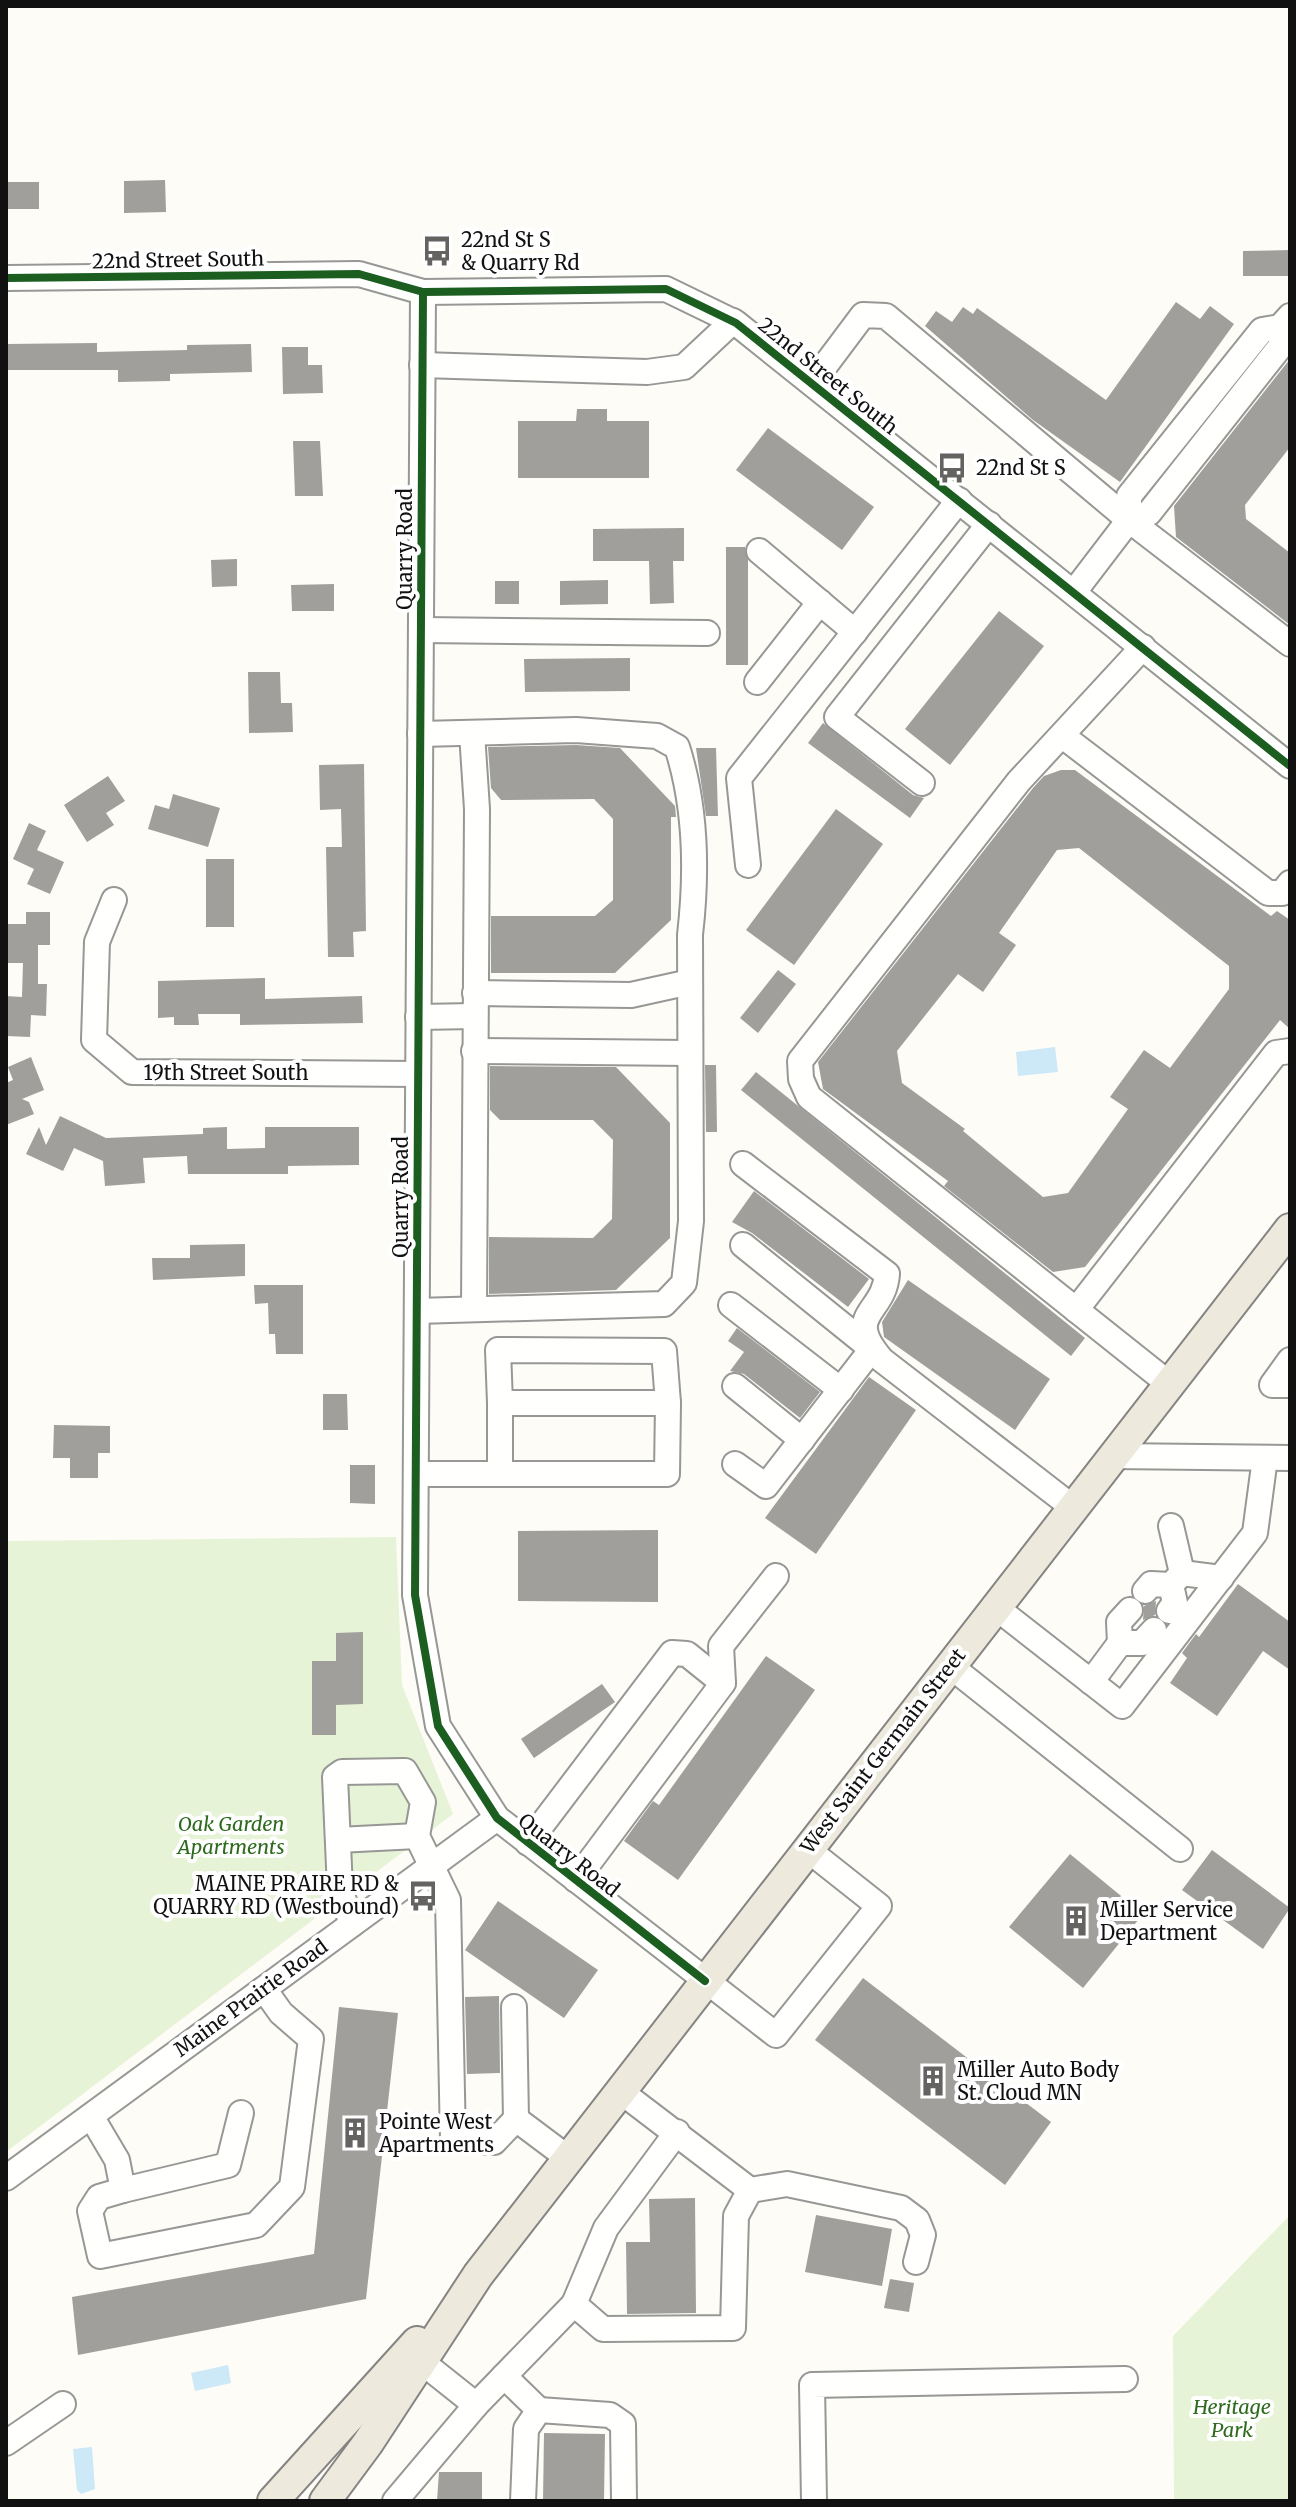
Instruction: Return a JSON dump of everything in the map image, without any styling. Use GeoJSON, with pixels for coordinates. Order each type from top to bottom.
{"type":"FeatureCollection","features":[{"type":"Feature","properties":{"kind":"main road","name":"West Saint Germain Street"},"geometry":{"type":"LineString","coordinates":[[273,2501],[478,2275],[1071,1506],[1290,1229]]}},
{"type":"Feature","properties":{"kind":"main road","name":"West Saint Germain Street"},"geometry":{"type":"LineString","coordinates":[[325,2501],[478,2275]]}},
{"type":"Feature","properties":{"kind":"street","name":"22nd Street South"},"geometry":{"type":"LineString","coordinates":[[6,278],[359,274],[423,292],[666,289],[733,321],[1290,766]]}},
{"type":"Feature","properties":{"kind":"street","name":"Quarry Road"},"geometry":{"type":"LineString","coordinates":[[423,292],[415,1595],[438,1726],[497,1818],[776,2035],[879,1906],[807,1849]]}},
{"type":"Feature","properties":{"kind":"street"},"geometry":{"type":"LineString","coordinates":[[812,383],[863,315],[886,316],[1129,520],[1290,644]]}},
{"type":"Feature","properties":{"kind":"street"},"geometry":{"type":"LineString","coordinates":[[422,365],[647,372],[684,367],[733,321]]}},
{"type":"Feature","properties":{"kind":"street"},"geometry":{"type":"LineString","coordinates":[[1074,592],[1129,520],[1149,513],[1284,342],[1285,322]]}},
{"type":"Feature","properties":{"kind":"street"},"geometry":{"type":"LineString","coordinates":[[748,865],[739,778],[959,500]]}},
{"type":"Feature","properties":{"kind":"street"},"geometry":{"type":"LineString","coordinates":[[837,717],[989,524]]}},
{"type":"Feature","properties":{"kind":"street"},"geometry":{"type":"LineString","coordinates":[[759,551],[855,632]]}},
{"type":"Feature","properties":{"kind":"street"},"geometry":{"type":"LineString","coordinates":[[757,682],[820,602]]}},
{"type":"Feature","properties":{"kind":"street"},"geometry":{"type":"LineString","coordinates":[[421,630],[707,633]]}},
{"type":"Feature","properties":{"kind":"street"},"geometry":{"type":"LineString","coordinates":[[1143,647],[1064,737],[1046,749],[1019,781],[800,1061],[801,1079],[809,1097],[1168,1383]]}},
{"type":"Feature","properties":{"kind":"street"},"geometry":{"type":"LineString","coordinates":[[806,693],[922,783]]}},
{"type":"Feature","properties":{"kind":"street"},"geometry":{"type":"LineString","coordinates":[[417,1311],[664,1304],[684,1283],[691,1221],[690,982],[694,896],[688,780],[677,747],[657,736],[576,730],[420,734]]}},
{"type":"Feature","properties":{"kind":"street"},"geometry":{"type":"LineString","coordinates":[[472,733],[477,809],[474,1309]]}},
{"type":"Feature","properties":{"kind":"street"},"geometry":{"type":"LineString","coordinates":[[1064,737],[1268,893],[1282,893],[1290,883]]}},
{"type":"Feature","properties":{"kind":"street","name":"19th Street South"},"geometry":{"type":"LineString","coordinates":[[114,900],[97,942],[94,1040],[132,1072],[418,1074]]}},
{"type":"Feature","properties":{"kind":"street"},"geometry":{"type":"LineString","coordinates":[[418,1017],[475,1004],[631,995],[690,982]]}},
{"type":"Feature","properties":{"kind":"street"},"geometry":{"type":"LineString","coordinates":[[474,1051],[690,1053]]}},
{"type":"Feature","properties":{"kind":"street"},"geometry":{"type":"LineString","coordinates":[[1076,1310],[1276,1053],[1290,1051]]}},
{"type":"Feature","properties":{"kind":"street"},"geometry":{"type":"LineString","coordinates":[[743,1164],[887,1274],[886,1284],[864,1317],[862,1328],[872,1349]]}},
{"type":"Feature","properties":{"kind":"street"},"geometry":{"type":"LineString","coordinates":[[743,1245],[893,1369],[1071,1506]]}},
{"type":"Feature","properties":{"kind":"street"},"geometry":{"type":"LineString","coordinates":[[731,1305],[841,1390]]}},
{"type":"Feature","properties":{"kind":"street"},"geometry":{"type":"LineString","coordinates":[[735,1464],[766,1486],[872,1349]]}},
{"type":"Feature","properties":{"kind":"street"},"geometry":{"type":"LineString","coordinates":[[416,1474],[500,1474],[667,1474],[668,1403],[664,1351],[498,1350],[500,1474]]}},
{"type":"Feature","properties":{"kind":"street"},"geometry":{"type":"LineString","coordinates":[[1290,1360],[1272,1385],[1290,1385]]}},
{"type":"Feature","properties":{"kind":"street"},"geometry":{"type":"LineString","coordinates":[[735,1386],[802,1440]]}},
{"type":"Feature","properties":{"kind":"street"},"geometry":{"type":"LineString","coordinates":[[500,1403],[668,1403]]}},
{"type":"Feature","properties":{"kind":"street"},"geometry":{"type":"LineString","coordinates":[[1111,1456],[1290,1458]]}},
{"type":"Feature","properties":{"kind":"street"},"geometry":{"type":"LineString","coordinates":[[994,1606],[1122,1706],[1255,1533],[1265,1458]]}},
{"type":"Feature","properties":{"kind":"street"},"geometry":{"type":"LineString","coordinates":[[1120,1643],[1142,1643],[1175,1603],[1177,1579],[1171,1526]]}},
{"type":"Feature","properties":{"kind":"street"},"geometry":{"type":"LineString","coordinates":[[576,1880],[723,1683],[721,1646],[776,1576]]}},
{"type":"Feature","properties":{"kind":"street"},"geometry":{"type":"LineString","coordinates":[[1091,1682],[1120,1643],[1119,1622],[1151,1584],[1177,1579],[1221,1578]]}},
{"type":"Feature","properties":{"kind":"street"},"geometry":{"type":"LineString","coordinates":[[528,1843],[672,1653],[687,1654],[723,1683]]}},
{"type":"Feature","properties":{"kind":"street"},"geometry":{"type":"LineString","coordinates":[[949,1665],[1180,1849]]}},
{"type":"Feature","properties":{"kind":"street"},"geometry":{"type":"LineString","coordinates":[[352,1924],[340,1889],[335,1777],[342,1772],[405,1771],[423,1802],[417,1836],[448,1900],[453,2141],[494,2142],[516,2119],[514,2007]]}},
{"type":"Feature","properties":{"kind":"street","name":"Maine Prairie Road"},"geometry":{"type":"LineString","coordinates":[[6,2178],[497,1818]]}},
{"type":"Feature","properties":{"kind":"street"},"geometry":{"type":"LineString","coordinates":[[338,1840],[417,1836]]}},
{"type":"Feature","properties":{"kind":"street"},"geometry":{"type":"LineString","coordinates":[[241,2113],[228,2165],[99,2197],[90,2211],[100,2256],[256,2225],[292,2187],[311,2039],[281,2013],[264,1989]]}},
{"type":"Feature","properties":{"kind":"street"},"geometry":{"type":"LineString","coordinates":[[620,2091],[750,2190],[787,2184],[901,2208],[917,2220],[923,2235],[916,2262]]}},
{"type":"Feature","properties":{"kind":"street"},"geometry":{"type":"LineString","coordinates":[[91,2116],[117,2160],[123,2190]]}},
{"type":"Feature","properties":{"kind":"street"},"geometry":{"type":"LineString","coordinates":[[516,2119],[568,2158]]}},
{"type":"Feature","properties":{"kind":"street"},"geometry":{"type":"LineString","coordinates":[[405,2495],[476,2405],[574,2304],[606,2228],[677,2132]]}},
{"type":"Feature","properties":{"kind":"street"},"geometry":{"type":"LineString","coordinates":[[574,2304],[603,2329],[733,2328],[736,2216],[750,2190]]}},
{"type":"Feature","properties":{"kind":"street"},"geometry":{"type":"LineString","coordinates":[[422,2362],[476,2405]]}},
{"type":"Feature","properties":{"kind":"street"},"geometry":{"type":"LineString","coordinates":[[504,2376],[539,2410],[610,2415],[623,2424],[624,2501]]}},
{"type":"Feature","properties":{"kind":"street"},"geometry":{"type":"LineString","coordinates":[[814,2501],[812,2385],[1125,2379]]}},
{"type":"Feature","properties":{"kind":"street"},"geometry":{"type":"LineString","coordinates":[[6,2443],[63,2404]]}},
{"type":"Feature","properties":{"kind":"street"},"geometry":{"type":"LineString","coordinates":[[523,2501],[526,2429],[539,2410]]}},
{"type":"Feature","properties":{"kind":"green space","name":"Oak Garden Apartments"},"geometry":{"type":"Polygon","coordinates":[[[396,1537],[402,1685],[453,1814],[6,2152],[6,1541],[396,1537]]]}},
{"type":"Feature","properties":{"kind":"green space","name":"Heritage Park"},"geometry":{"type":"Polygon","coordinates":[[[1290,2215],[1290,2501],[1174,2501],[1173,2336],[1290,2215]]]}},
{"type":"Feature","properties":{"kind":"water"},"geometry":{"type":"Polygon","coordinates":[[[1055,1047],[1058,1072],[1018,1076],[1016,1052],[1055,1047]]]}},
{"type":"Feature","properties":{"kind":"water"},"geometry":{"type":"Polygon","coordinates":[[[228,2365],[231,2383],[195,2391],[191,2373],[228,2365]]]}},
{"type":"Feature","properties":{"kind":"water"},"geometry":{"type":"Polygon","coordinates":[[[92,2447],[95,2489],[81,2494],[77,2490],[73,2449],[92,2447]]]}},
{"type":"Feature","properties":{"kind":"building"},"geometry":{"type":"Polygon","coordinates":[[[165,180],[166,212],[124,213],[124,181],[165,180]]]}},
{"type":"Feature","properties":{"kind":"building"},"geometry":{"type":"Polygon","coordinates":[[[6,182],[39,182],[39,209],[6,209],[6,182]]]}},
{"type":"Feature","properties":{"kind":"building"},"geometry":{"type":"Polygon","coordinates":[[[1290,250],[1290,276],[1243,276],[1243,251],[1290,250]]]}},
{"type":"Feature","properties":{"kind":"building"},"geometry":{"type":"Polygon","coordinates":[[[1176,302],[1200,319],[1210,306],[1234,324],[1120,482],[1033,420],[925,326],[936,311],[952,322],[963,307],[973,314],[977,308],[1106,400],[1176,302]]]}},
{"type":"Feature","properties":{"kind":"building"},"geometry":{"type":"Polygon","coordinates":[[[97,343],[97,352],[187,350],[187,345],[251,344],[252,372],[170,374],[170,381],[118,382],[118,370],[6,370],[6,344],[97,343]]]}},
{"type":"Feature","properties":{"kind":"building"},"geometry":{"type":"Polygon","coordinates":[[[282,347],[308,347],[308,365],[322,365],[323,393],[283,394],[282,347]]]}},
{"type":"Feature","properties":{"kind":"building"},"geometry":{"type":"Polygon","coordinates":[[[1290,359],[1290,447],[1245,505],[1246,519],[1290,553],[1290,625],[1176,537],[1174,506],[1290,359]]]}},
{"type":"Feature","properties":{"kind":"building"},"geometry":{"type":"Polygon","coordinates":[[[577,409],[607,409],[607,421],[649,421],[649,478],[518,478],[518,421],[576,421],[577,409]]]}},
{"type":"Feature","properties":{"kind":"building"},"geometry":{"type":"Polygon","coordinates":[[[768,428],[874,507],[842,550],[736,470],[768,428]]]}},
{"type":"Feature","properties":{"kind":"building"},"geometry":{"type":"Polygon","coordinates":[[[293,441],[320,441],[323,496],[295,496],[293,441]]]}},
{"type":"Feature","properties":{"kind":"building"},"geometry":{"type":"Polygon","coordinates":[[[684,528],[684,561],[673,561],[674,603],[650,604],[649,561],[593,561],[593,529],[684,528]]]}},
{"type":"Feature","properties":{"kind":"building"},"geometry":{"type":"Polygon","coordinates":[[[726,547],[745,547],[748,560],[748,665],[726,665],[726,547]]]}},
{"type":"Feature","properties":{"kind":"building"},"geometry":{"type":"Polygon","coordinates":[[[237,559],[237,586],[212,587],[211,560],[237,559]]]}},
{"type":"Feature","properties":{"kind":"building"},"geometry":{"type":"Polygon","coordinates":[[[608,580],[608,604],[560,605],[560,581],[608,580]]]}},
{"type":"Feature","properties":{"kind":"building"},"geometry":{"type":"Polygon","coordinates":[[[495,581],[519,581],[519,604],[495,604],[495,581]]]}},
{"type":"Feature","properties":{"kind":"building"},"geometry":{"type":"Polygon","coordinates":[[[334,584],[334,611],[292,611],[291,585],[334,584]]]}},
{"type":"Feature","properties":{"kind":"building"},"geometry":{"type":"Polygon","coordinates":[[[999,611],[1044,646],[950,765],[905,729],[999,611]]]}},
{"type":"Feature","properties":{"kind":"building"},"geometry":{"type":"Polygon","coordinates":[[[630,658],[630,691],[525,692],[524,659],[630,658]]]}},
{"type":"Feature","properties":{"kind":"building"},"geometry":{"type":"Polygon","coordinates":[[[248,672],[280,672],[281,703],[292,703],[293,732],[249,733],[248,672]]]}},
{"type":"Feature","properties":{"kind":"building"},"geometry":{"type":"Polygon","coordinates":[[[823,723],[913,795],[924,798],[910,818],[808,743],[823,723]]]}},
{"type":"Feature","properties":{"kind":"building"},"geometry":{"type":"Polygon","coordinates":[[[576,745],[620,748],[675,806],[676,817],[671,817],[671,920],[615,973],[491,973],[491,916],[595,916],[613,900],[613,819],[594,799],[501,800],[491,788],[488,747],[576,745]]]}},
{"type":"Feature","properties":{"kind":"building"},"geometry":{"type":"Polygon","coordinates":[[[696,748],[716,748],[718,816],[706,816],[696,748]]]}},
{"type":"Feature","properties":{"kind":"building"},"geometry":{"type":"Polygon","coordinates":[[[364,764],[366,931],[353,932],[354,957],[328,957],[326,847],[342,847],[341,809],[320,810],[319,765],[364,764]]]}},
{"type":"Feature","properties":{"kind":"building"},"geometry":{"type":"Polygon","coordinates":[[[1061,770],[1075,770],[1271,916],[1277,911],[1290,920],[1290,1029],[1280,1020],[1085,1267],[1053,1272],[944,1186],[948,1181],[823,1089],[818,1062],[1044,776],[1061,770]],[[1079,848],[1057,850],[999,933],[1016,945],[983,992],[958,974],[897,1051],[902,1083],[965,1129],[963,1131],[1043,1197],[1068,1193],[1128,1109],[1110,1097],[1144,1050],[1170,1068],[1229,989],[1229,966],[1079,848]]]}},
{"type":"Feature","properties":{"kind":"building"},"geometry":{"type":"Polygon","coordinates":[[[108,776],[125,801],[106,813],[114,825],[87,842],[64,805],[108,776]]]}},
{"type":"Feature","properties":{"kind":"building"},"geometry":{"type":"Polygon","coordinates":[[[173,794],[220,808],[208,847],[148,829],[155,805],[169,809],[173,794]]]}},
{"type":"Feature","properties":{"kind":"building"},"geometry":{"type":"Polygon","coordinates":[[[836,809],[883,844],[794,965],[746,930],[836,809]]]}},
{"type":"Feature","properties":{"kind":"building"},"geometry":{"type":"Polygon","coordinates":[[[29,823],[46,831],[37,850],[64,862],[50,894],[27,884],[34,869],[13,859],[29,823]]]}},
{"type":"Feature","properties":{"kind":"building"},"geometry":{"type":"Polygon","coordinates":[[[206,859],[234,859],[234,927],[206,927],[206,859]]]}},
{"type":"Feature","properties":{"kind":"building"},"geometry":{"type":"Polygon","coordinates":[[[26,912],[50,912],[50,945],[38,945],[38,984],[47,984],[46,1016],[31,1015],[30,1037],[6,1036],[6,996],[22,997],[23,963],[6,963],[6,924],[26,924],[26,912]]]}},
{"type":"Feature","properties":{"kind":"building"},"geometry":{"type":"Polygon","coordinates":[[[778,970],[796,984],[758,1033],[740,1018],[778,970]]]}},
{"type":"Feature","properties":{"kind":"building"},"geometry":{"type":"Polygon","coordinates":[[[265,978],[265,999],[362,996],[363,1023],[240,1025],[240,1014],[198,1014],[199,1025],[174,1025],[174,1017],[158,1018],[158,981],[265,978]]]}},
{"type":"Feature","properties":{"kind":"building"},"geometry":{"type":"Polygon","coordinates":[[[31,1057],[44,1090],[22,1099],[29,1102],[34,1114],[6,1125],[6,1083],[13,1080],[8,1067],[31,1057]]]}},
{"type":"Feature","properties":{"kind":"building"},"geometry":{"type":"Polygon","coordinates":[[[705,1065],[716,1065],[717,1132],[706,1132],[705,1065]]]}},
{"type":"Feature","properties":{"kind":"building"},"geometry":{"type":"Polygon","coordinates":[[[490,1066],[616,1067],[670,1123],[670,1238],[616,1290],[489,1294],[489,1237],[593,1238],[612,1219],[613,1140],[593,1120],[500,1120],[490,1110],[490,1066]]]}},
{"type":"Feature","properties":{"kind":"building"},"geometry":{"type":"Polygon","coordinates":[[[756,1072],[1085,1338],[1071,1356],[741,1090],[756,1072]]]}},
{"type":"Feature","properties":{"kind":"building"},"geometry":{"type":"Polygon","coordinates":[[[60,1116],[106,1138],[203,1134],[203,1128],[227,1127],[227,1149],[265,1148],[265,1127],[359,1127],[359,1165],[288,1166],[288,1174],[188,1174],[187,1156],[143,1158],[145,1183],[105,1186],[103,1161],[74,1148],[63,1171],[26,1154],[39,1127],[46,1145],[60,1116]]]}},
{"type":"Feature","properties":{"kind":"building"},"geometry":{"type":"Polygon","coordinates":[[[754,1191],[869,1279],[848,1307],[752,1233],[732,1222],[754,1191]]]}},
{"type":"Feature","properties":{"kind":"building"},"geometry":{"type":"Polygon","coordinates":[[[245,1244],[245,1276],[153,1280],[152,1258],[190,1258],[190,1245],[245,1244]]]}},
{"type":"Feature","properties":{"kind":"building"},"geometry":{"type":"Polygon","coordinates":[[[908,1280],[1050,1379],[1015,1430],[884,1337],[882,1322],[908,1280]]]}},
{"type":"Feature","properties":{"kind":"building"},"geometry":{"type":"Polygon","coordinates":[[[254,1285],[303,1285],[303,1354],[276,1354],[275,1334],[269,1334],[268,1303],[255,1304],[254,1285]]]}},
{"type":"Feature","properties":{"kind":"building"},"geometry":{"type":"Polygon","coordinates":[[[737,1328],[820,1392],[800,1418],[744,1374],[730,1371],[744,1352],[728,1341],[737,1328]]]}},
{"type":"Feature","properties":{"kind":"building"},"geometry":{"type":"Polygon","coordinates":[[[869,1377],[916,1410],[816,1554],[765,1518],[869,1377]]]}},
{"type":"Feature","properties":{"kind":"building"},"geometry":{"type":"Polygon","coordinates":[[[323,1394],[347,1394],[348,1430],[323,1430],[323,1394]]]}},
{"type":"Feature","properties":{"kind":"building"},"geometry":{"type":"Polygon","coordinates":[[[54,1425],[110,1426],[110,1453],[98,1453],[98,1478],[70,1478],[70,1458],[53,1458],[54,1425]]]}},
{"type":"Feature","properties":{"kind":"building"},"geometry":{"type":"Polygon","coordinates":[[[350,1465],[375,1465],[375,1504],[350,1503],[350,1465]]]}},
{"type":"Feature","properties":{"kind":"building"},"geometry":{"type":"Polygon","coordinates":[[[658,1530],[658,1602],[518,1601],[518,1531],[658,1530]]]}},
{"type":"Feature","properties":{"kind":"building"},"geometry":{"type":"Polygon","coordinates":[[[1238,1584],[1290,1622],[1290,1670],[1263,1651],[1217,1716],[1170,1683],[1187,1658],[1182,1653],[1196,1634],[1199,1637],[1238,1584]]]}},
{"type":"Feature","properties":{"kind":"building"},"geometry":{"type":"Polygon","coordinates":[[[1156,1601],[1155,1615],[1143,1620],[1144,1606],[1156,1601]]]}},
{"type":"Feature","properties":{"kind":"building"},"geometry":{"type":"Polygon","coordinates":[[[363,1632],[363,1704],[336,1705],[336,1735],[312,1735],[312,1661],[336,1661],[336,1633],[363,1632]]]}},
{"type":"Feature","properties":{"kind":"building"},"geometry":{"type":"Polygon","coordinates":[[[766,1656],[815,1690],[678,1880],[624,1841],[653,1801],[659,1805],[766,1656]]]}},
{"type":"Feature","properties":{"kind":"building"},"geometry":{"type":"Polygon","coordinates":[[[602,1684],[615,1702],[534,1758],[521,1739],[602,1684]]]}},
{"type":"Feature","properties":{"kind":"building"},"geometry":{"type":"Polygon","coordinates":[[[1212,1850],[1290,1908],[1263,1949],[1182,1890],[1212,1850]]]}},
{"type":"Feature","properties":{"kind":"building","name":"Miller Service Department"},"geometry":{"type":"Polygon","coordinates":[[[1070,1854],[1143,1914],[1083,1988],[1009,1927],[1070,1854]]]}},
{"type":"Feature","properties":{"kind":"building"},"geometry":{"type":"Polygon","coordinates":[[[498,1901],[598,1970],[564,2018],[465,1950],[498,1901]]]}},
{"type":"Feature","properties":{"kind":"building","name":"Miller Auto Body St. Cloud MN"},"geometry":{"type":"Polygon","coordinates":[[[863,1978],[1051,2122],[1005,2185],[815,2040],[863,1978]]]}},
{"type":"Feature","properties":{"kind":"building"},"geometry":{"type":"Polygon","coordinates":[[[499,1996],[500,2073],[467,2074],[465,1997],[499,1996]]]}},
{"type":"Feature","properties":{"kind":"building","name":"Pointe West Apartments"},"geometry":{"type":"Polygon","coordinates":[[[339,2007],[398,2013],[366,2299],[78,2355],[72,2297],[314,2254],[339,2007]]]}},
{"type":"Feature","properties":{"kind":"building"},"geometry":{"type":"Polygon","coordinates":[[[695,2198],[696,2313],[627,2314],[626,2242],[650,2242],[649,2199],[695,2198]]]}},
{"type":"Feature","properties":{"kind":"building"},"geometry":{"type":"Polygon","coordinates":[[[816,2215],[892,2229],[882,2286],[805,2272],[816,2215]]]}},
{"type":"Feature","properties":{"kind":"building"},"geometry":{"type":"Polygon","coordinates":[[[890,2279],[914,2283],[909,2312],[884,2308],[890,2279]]]}},
{"type":"Feature","properties":{"kind":"building"},"geometry":{"type":"Polygon","coordinates":[[[544,2433],[605,2434],[604,2501],[543,2501],[544,2433]]]}},
{"type":"Feature","properties":{"kind":"building"},"geometry":{"type":"Polygon","coordinates":[[[439,2472],[482,2472],[482,2501],[437,2501],[439,2472]]]}},
{"type":"Feature","properties":{"kind":"cycle path"},"geometry":{"type":"LineString","coordinates":[[6,278],[359,274],[423,292],[666,289],[736,323],[1290,766]]}},
{"type":"Feature","properties":{"kind":"cycle path"},"geometry":{"type":"LineString","coordinates":[[423,292],[415,1595],[438,1726],[497,1818],[705,1981]]}},
{"type":"Feature","properties":{"kind":"place","name":"22nd St S & Quarry Rd"},"geometry":{"type":"Point","coordinates":[437,251]}},
{"type":"Feature","properties":{"kind":"place","name":"22nd St S"},"geometry":{"type":"Point","coordinates":[952,468]}},
{"type":"Feature","properties":{"kind":"place","name":"MAINE PRAIRE RD & QUARRY RD (Westbound)"},"geometry":{"type":"Point","coordinates":[423,1896]}},
{"type":"Feature","properties":{"kind":"place","name":"Miller Service Department"},"geometry":{"type":"Point","coordinates":[1076,1921]}},
{"type":"Feature","properties":{"kind":"place","name":"Miller Auto Body St. Cloud MN"},"geometry":{"type":"Point","coordinates":[933,2081]}},
{"type":"Feature","properties":{"kind":"place","name":"Pointe West Apartments"},"geometry":{"type":"Point","coordinates":[355,2133]}}]}
